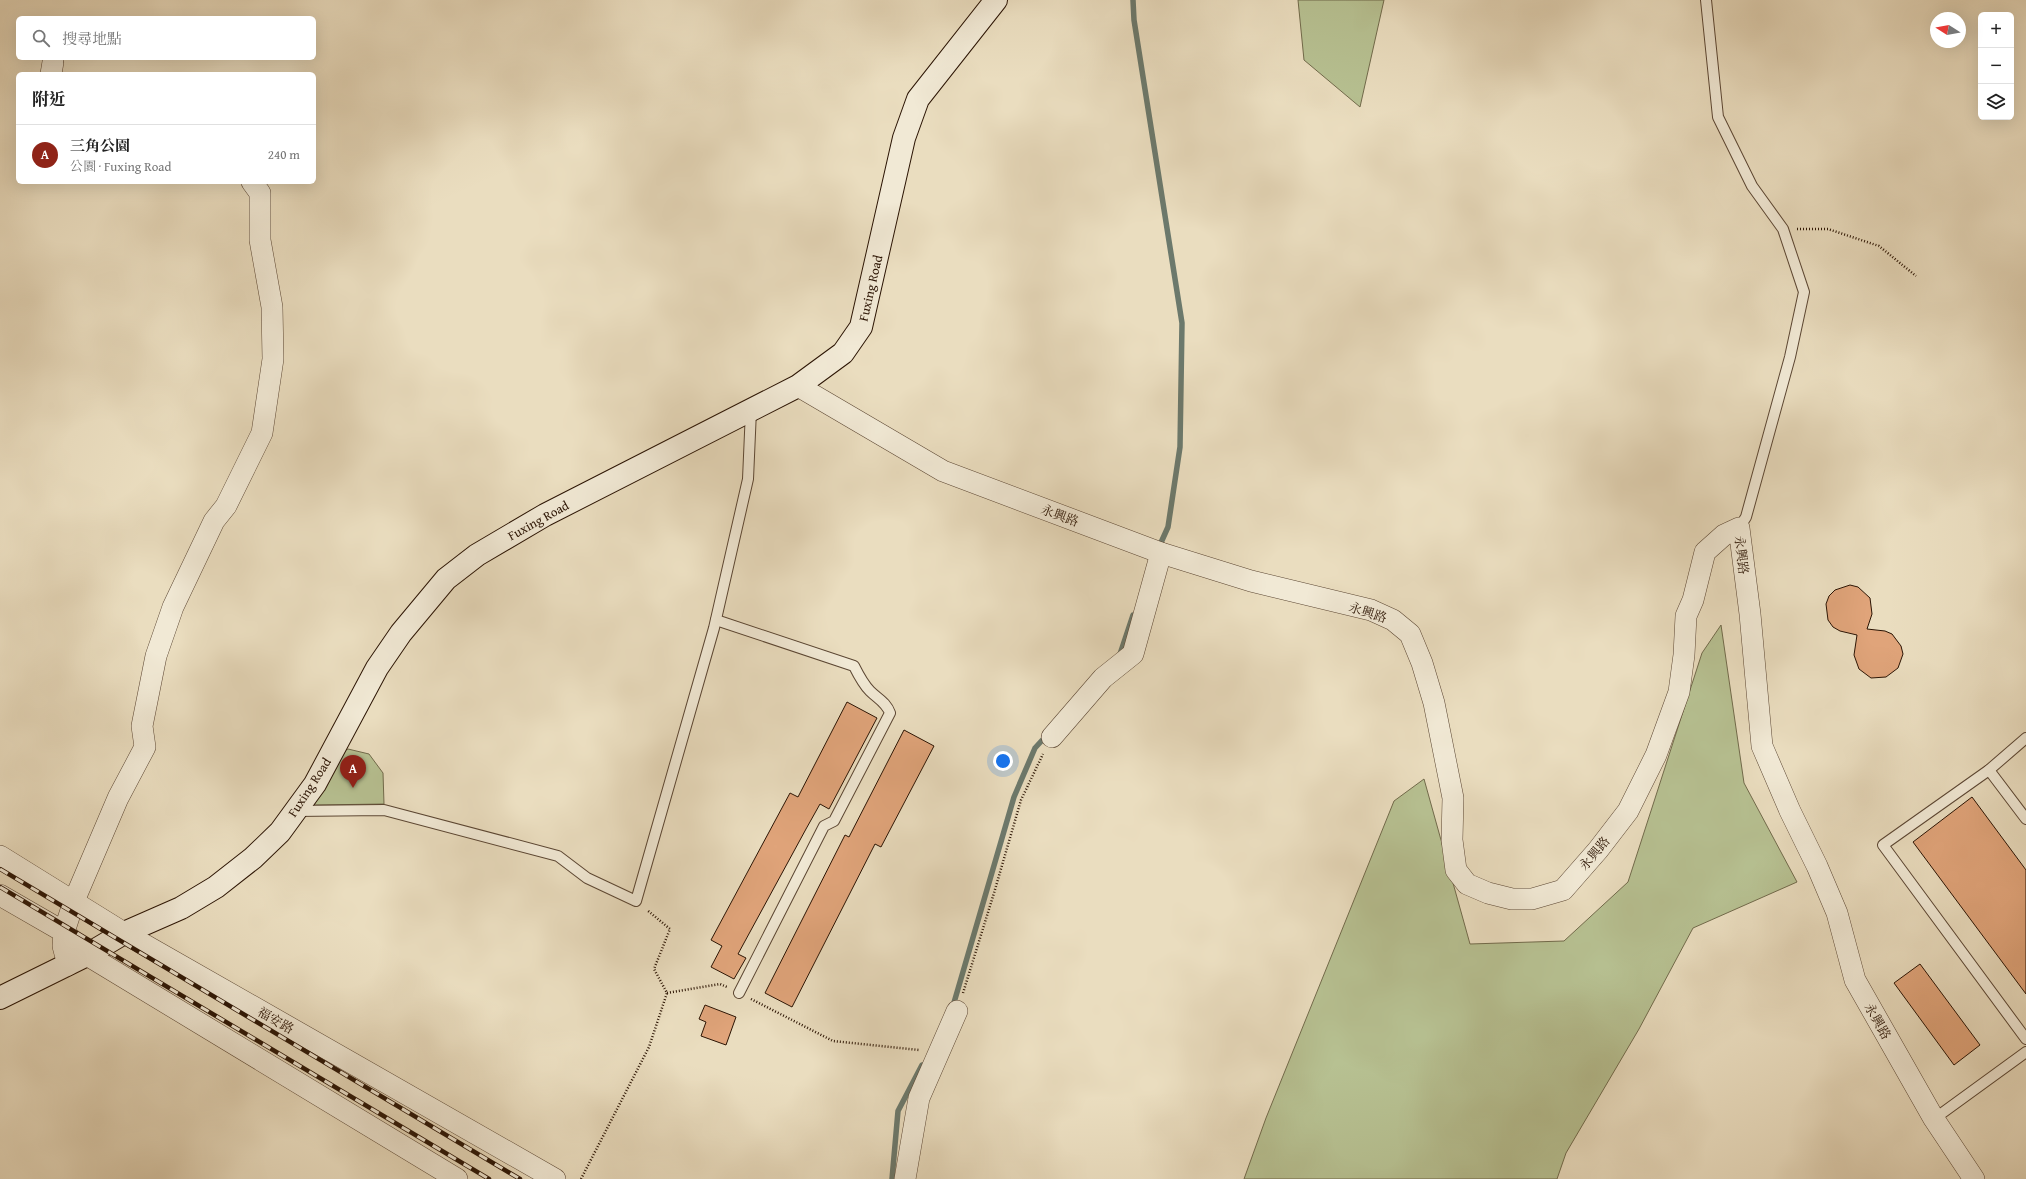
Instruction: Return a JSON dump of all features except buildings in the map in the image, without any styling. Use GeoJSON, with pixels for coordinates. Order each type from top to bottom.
{"type":"FeatureCollection","features":[{"type":"Feature","properties":{"kind":"street","name":"Fuxing Road"},"geometry":{"type":"LineString","coordinates":[[0,998],[78,960],[124,933],[181,908],[216,887],[253,858],[280,832],[315,784],[377,668],[401,633],[446,579],[477,555],[546,515],[798,386],[843,353],[861,327],[904,138],[918,99],[996,0]]}},
{"type":"Feature","properties":{"kind":"street"},"geometry":{"type":"LineString","coordinates":[[253,184],[260,193],[260,240],[272,306],[273,359],[262,433],[226,506],[214,522],[174,607],[156,656],[142,726],[145,747],[118,798],[74,901],[64,932],[63,946],[78,960],[457,1179]]}},
{"type":"Feature","properties":{"kind":"street","name":"永興路"},"geometry":{"type":"LineString","coordinates":[[798,386],[944,472],[1161,553],[1251,581],[1371,610],[1393,620],[1410,634],[1422,663],[1434,703],[1444,747],[1452,798],[1452,840],[1456,870],[1467,884],[1488,893],[1512,899],[1532,899],[1563,890],[1598,850],[1628,811],[1656,755],[1679,692],[1684,655],[1686,616],[1695,594],[1705,552],[1724,535],[1739,528],[1750,614],[1762,746],[1837,913],[1855,980],[1934,1119],[1974,1179]]}},
{"type":"Feature","properties":{"kind":"street"},"geometry":{"type":"LineString","coordinates":[[1052,737],[1103,678],[1133,654],[1161,553]]}},
{"type":"Feature","properties":{"kind":"street","name":"福安路"},"geometry":{"type":"LineString","coordinates":[[0,856],[124,933],[555,1179]]}},
{"type":"Feature","properties":{"kind":"street"},"geometry":{"type":"LineString","coordinates":[[0,895],[64,932]]}},
{"type":"Feature","properties":{"kind":"street"},"geometry":{"type":"LineString","coordinates":[[905,1179],[919,1098],[957,1011]]}},
{"type":"Feature","properties":{"kind":"lane"},"geometry":{"type":"LineString","coordinates":[[1706,0],[1718,117],[1752,186],[1783,228],[1804,292],[1790,357],[1746,517],[1739,528]]}},
{"type":"Feature","properties":{"kind":"lane"},"geometry":{"type":"LineString","coordinates":[[295,811],[384,810],[558,856],[587,878],[636,901],[716,620],[748,479],[751,410]]}},
{"type":"Feature","properties":{"kind":"lane"},"geometry":{"type":"LineString","coordinates":[[716,620],[854,666],[862,681],[871,692],[882,700],[890,713],[834,821],[824,826],[739,993]]}},
{"type":"Feature","properties":{"kind":"lane"},"geometry":{"type":"LineString","coordinates":[[2026,738],[1989,770],[1883,845],[2026,1039]]}},
{"type":"Feature","properties":{"kind":"lane"},"geometry":{"type":"LineString","coordinates":[[1989,770],[2026,819]]}},
{"type":"Feature","properties":{"kind":"lane"},"geometry":{"type":"LineString","coordinates":[[1934,1119],[2026,1052]]}},
{"type":"Feature","properties":{"kind":"path"},"geometry":{"type":"LineString","coordinates":[[1783,228],[1828,229],[1879,246],[1916,276]]}},
{"type":"Feature","properties":{"kind":"path"},"geometry":{"type":"LineString","coordinates":[[957,1011],[994,893],[1020,800],[1052,737]]}},
{"type":"Feature","properties":{"kind":"path"},"geometry":{"type":"LineString","coordinates":[[581,1179],[649,1046],[667,993],[654,969],[670,929],[636,901]]}},
{"type":"Feature","properties":{"kind":"path"},"geometry":{"type":"LineString","coordinates":[[667,993],[720,984],[833,1041],[939,1053]]}},
{"type":"Feature","properties":{"kind":"green space"},"geometry":{"type":"Polygon","coordinates":[[[1298,0],[1384,0],[1360,107],[1304,60],[1298,0]]]}},
{"type":"Feature","properties":{"kind":"green space"},"geometry":{"type":"Polygon","coordinates":[[[1721,625],[1744,783],[1797,882],[1693,928],[1639,1029],[1566,1153],[1557,1179],[1244,1179],[1266,1118],[1394,801],[1424,779],[1470,944],[1564,941],[1628,882],[1702,653],[1721,625]]]}},
{"type":"Feature","properties":{"kind":"green space"},"geometry":{"type":"Polygon","coordinates":[[[348,749],[369,754],[383,773],[384,804],[314,805],[344,751],[348,749]]]}},
{"type":"Feature","properties":{"kind":"waterway"},"geometry":{"type":"LineString","coordinates":[[1133,0],[1134,20],[1182,323],[1180,447],[1168,527],[1159,547]]}},
{"type":"Feature","properties":{"kind":"waterway"},"geometry":{"type":"LineString","coordinates":[[1120,654],[1133,615]]}},
{"type":"Feature","properties":{"kind":"waterway"},"geometry":{"type":"LineString","coordinates":[[953,1006],[1014,797],[1035,748],[1046,736]]}},
{"type":"Feature","properties":{"kind":"waterway"},"geometry":{"type":"LineString","coordinates":[[892,1179],[898,1111],[922,1065]]}},
{"type":"Feature","properties":{"kind":"railway"},"geometry":{"type":"LineString","coordinates":[[0,869],[520,1179]]}},
{"type":"Feature","properties":{"kind":"railway"},"geometry":{"type":"LineString","coordinates":[[0,887],[489,1179]]}},
{"type":"Feature","properties":{"kind":"place","name":"三角公園"},"geometry":{"type":"Point","coordinates":[353,788]}}]}
